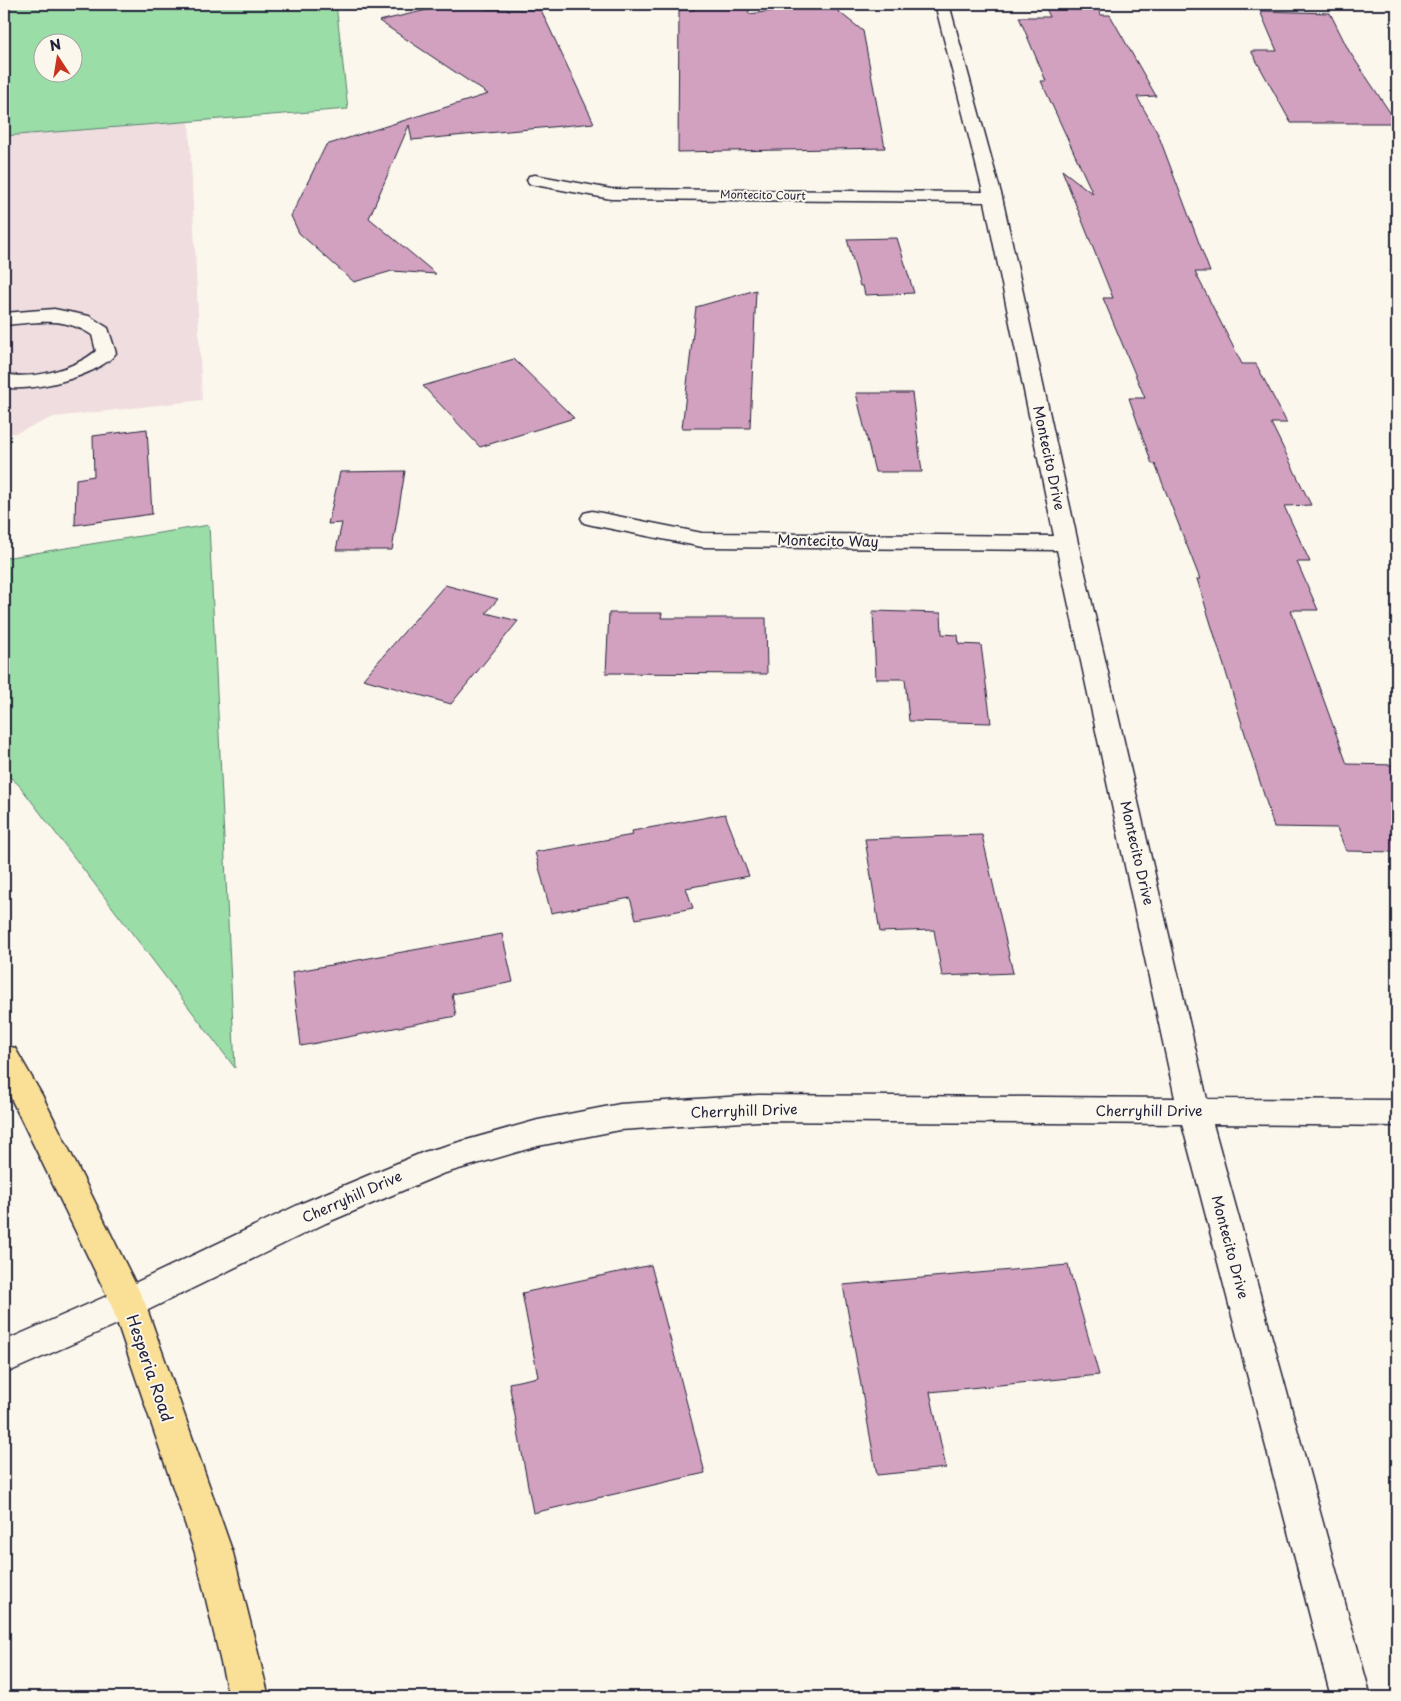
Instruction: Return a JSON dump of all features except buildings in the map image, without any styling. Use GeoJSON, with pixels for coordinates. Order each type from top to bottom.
{"type":"FeatureCollection","features":[{"type":"Feature","properties":{"kind":"main road","name":"Hesperia Road"},"geometry":{"type":"LineString","coordinates":[[4,1057],[26,1095],[128,1303],[214,1553],[249,1697]]}},
{"type":"Feature","properties":{"kind":"street","name":"Montecito Drive"},"geometry":{"type":"LineString","coordinates":[[942,4],[993,197],[1067,543],[1194,1111],[1351,1697]]}},
{"type":"Feature","properties":{"kind":"street","name":"Montecito Court"},"geometry":{"type":"LineString","coordinates":[[535,180],[612,194],[993,197]]}},
{"type":"Feature","properties":{"kind":"street"},"geometry":{"type":"LineString","coordinates":[[4,319],[54,315],[82,320],[101,332],[106,353],[90,364],[23,384],[4,380]]}},
{"type":"Feature","properties":{"kind":"street","name":"Montecito Way"},"geometry":{"type":"LineString","coordinates":[[592,518],[702,540],[1067,543]]}},
{"type":"Feature","properties":{"kind":"street","name":"Cherryhill Drive"},"geometry":{"type":"LineString","coordinates":[[4,1358],[128,1303],[314,1213],[435,1162],[538,1132],[620,1117],[758,1108],[1397,1113]]}},
{"type":"Feature","properties":{"kind":"shaded area"},"geometry":{"type":"Polygon","coordinates":[[[189,120],[202,400],[54,417],[16,433],[4,434],[4,136],[189,120]]]}},
{"type":"Feature","properties":{"kind":"green space"},"geometry":{"type":"Polygon","coordinates":[[[4,4],[336,4],[348,109],[4,136],[4,4]]]}},
{"type":"Feature","properties":{"kind":"green space"},"geometry":{"type":"Polygon","coordinates":[[[209,525],[235,1068],[19,785],[4,772],[4,558],[209,525]]]}}]}
